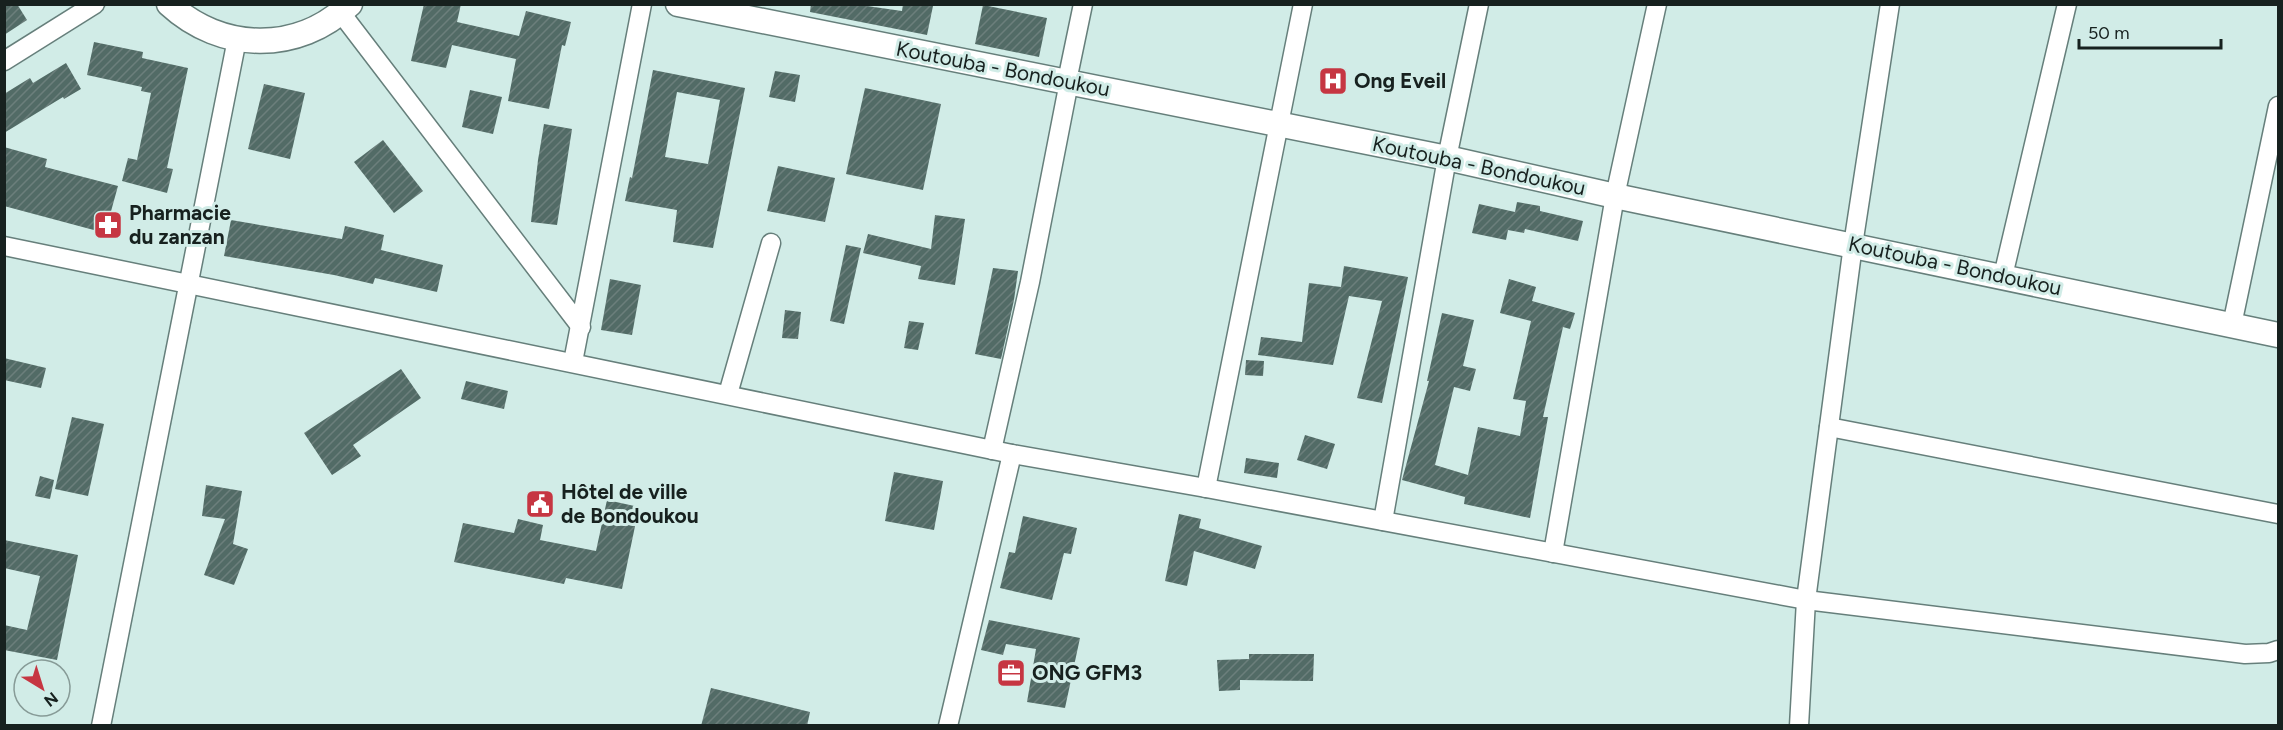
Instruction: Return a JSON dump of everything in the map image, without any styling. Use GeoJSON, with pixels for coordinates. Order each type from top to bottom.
{"type":"FeatureCollection","features":[{"type":"Feature","properties":{"kind":"main road"},"geometry":{"type":"LineString","coordinates":[[169,4],[183,17],[208,32],[264,42],[291,38],[318,28],[345,9]]}},
{"type":"Feature","properties":{"kind":"main road","name":"Koutouba - Bondoukou"},"geometry":{"type":"LineString","coordinates":[[678,4],[1448,158],[1615,196],[2278,335]]}},
{"type":"Feature","properties":{"kind":"street"},"geometry":{"type":"LineString","coordinates":[[4,61],[94,4]]}},
{"type":"Feature","properties":{"kind":"street"},"geometry":{"type":"LineString","coordinates":[[573,362],[642,4]]}},
{"type":"Feature","properties":{"kind":"street"},"geometry":{"type":"LineString","coordinates":[[992,450],[1030,282],[1083,4]]}},
{"type":"Feature","properties":{"kind":"street"},"geometry":{"type":"LineString","coordinates":[[1206,488],[1303,4]]}},
{"type":"Feature","properties":{"kind":"street"},"geometry":{"type":"LineString","coordinates":[[1383,521],[1448,158],[1479,4]]}},
{"type":"Feature","properties":{"kind":"street"},"geometry":{"type":"LineString","coordinates":[[1553,553],[1615,196],[1657,4]]}},
{"type":"Feature","properties":{"kind":"street"},"geometry":{"type":"LineString","coordinates":[[1799,726],[1806,600],[1853,245],[1890,4]]}},
{"type":"Feature","properties":{"kind":"street"},"geometry":{"type":"LineString","coordinates":[[2003,276],[2067,4]]}},
{"type":"Feature","properties":{"kind":"street"},"geometry":{"type":"LineString","coordinates":[[345,9],[581,327]]}},
{"type":"Feature","properties":{"kind":"street"},"geometry":{"type":"LineString","coordinates":[[101,726],[237,39]]}},
{"type":"Feature","properties":{"kind":"street"},"geometry":{"type":"LineString","coordinates":[[2232,325],[2278,106]]}},
{"type":"Feature","properties":{"kind":"street"},"geometry":{"type":"LineString","coordinates":[[728,394],[771,243]]}},
{"type":"Feature","properties":{"kind":"street"},"geometry":{"type":"LineString","coordinates":[[4,246],[1012,454],[1806,600],[2245,654],[2269,653],[2278,650]]}},
{"type":"Feature","properties":{"kind":"street"},"geometry":{"type":"LineString","coordinates":[[1829,428],[2278,514]]}},
{"type":"Feature","properties":{"kind":"street"},"geometry":{"type":"LineString","coordinates":[[948,726],[1012,454]]}},
{"type":"Feature","properties":{"kind":"building"},"geometry":{"type":"Polygon","coordinates":[[[4,4],[17,4],[27,20],[4,35],[4,4]]]}},
{"type":"Feature","properties":{"kind":"building"},"geometry":{"type":"Polygon","coordinates":[[[424,4],[461,4],[457,22],[519,36],[526,11],[571,22],[565,46],[562,45],[549,109],[508,101],[516,59],[452,45],[446,68],[411,61],[424,4]]]}},
{"type":"Feature","properties":{"kind":"building"},"geometry":{"type":"Polygon","coordinates":[[[811,4],[853,4],[902,11],[903,4],[933,6],[927,35],[810,12],[811,4]]]}},
{"type":"Feature","properties":{"kind":"building"},"geometry":{"type":"Polygon","coordinates":[[[983,5],[1047,18],[1039,57],[975,44],[983,5]]]}},
{"type":"Feature","properties":{"kind":"building"},"geometry":{"type":"Polygon","coordinates":[[[94,42],[143,52],[142,58],[188,68],[167,168],[173,169],[167,193],[122,181],[128,158],[137,160],[151,93],[141,91],[142,87],[87,75],[94,42]]]}},
{"type":"Feature","properties":{"kind":"building"},"geometry":{"type":"Polygon","coordinates":[[[66,63],[81,89],[64,99],[63,97],[4,133],[4,94],[30,78],[33,83],[66,63]]]}},
{"type":"Feature","properties":{"kind":"building"},"geometry":{"type":"Polygon","coordinates":[[[653,70],[745,88],[713,248],[673,242],[677,210],[625,201],[630,177],[632,178],[653,70]],[[677,92],[665,157],[708,164],[720,100],[677,92]]]}},
{"type":"Feature","properties":{"kind":"building"},"geometry":{"type":"Polygon","coordinates":[[[775,71],[800,75],[795,102],[769,97],[775,71]]]}},
{"type":"Feature","properties":{"kind":"building"},"geometry":{"type":"Polygon","coordinates":[[[264,84],[305,93],[290,159],[248,149],[264,84]]]}},
{"type":"Feature","properties":{"kind":"building"},"geometry":{"type":"Polygon","coordinates":[[[865,88],[941,104],[923,190],[846,174],[865,88]]]}},
{"type":"Feature","properties":{"kind":"building"},"geometry":{"type":"Polygon","coordinates":[[[470,90],[502,97],[493,134],[462,127],[470,90]]]}},
{"type":"Feature","properties":{"kind":"building"},"geometry":{"type":"Polygon","coordinates":[[[544,124],[572,129],[557,225],[531,222],[544,124]]]}},
{"type":"Feature","properties":{"kind":"building"},"geometry":{"type":"Polygon","coordinates":[[[383,140],[423,191],[394,213],[354,162],[383,140]]]}},
{"type":"Feature","properties":{"kind":"building"},"geometry":{"type":"Polygon","coordinates":[[[4,147],[47,159],[45,167],[118,186],[105,233],[4,206],[4,147]]]}},
{"type":"Feature","properties":{"kind":"building"},"geometry":{"type":"Polygon","coordinates":[[[778,166],[835,178],[825,222],[767,211],[778,166]]]}},
{"type":"Feature","properties":{"kind":"building"},"geometry":{"type":"Polygon","coordinates":[[[1517,202],[1540,206],[1540,211],[1583,221],[1578,241],[1525,229],[1524,233],[1508,230],[1506,240],[1472,233],[1479,204],[1515,212],[1517,202]]]}},
{"type":"Feature","properties":{"kind":"building"},"geometry":{"type":"Polygon","coordinates":[[[935,215],[965,219],[955,285],[918,279],[921,266],[863,253],[868,234],[931,249],[935,215]]]}},
{"type":"Feature","properties":{"kind":"building"},"geometry":{"type":"Polygon","coordinates":[[[231,220],[342,239],[345,226],[384,235],[381,250],[443,265],[437,292],[375,278],[373,284],[224,256],[231,220]]]}},
{"type":"Feature","properties":{"kind":"building"},"geometry":{"type":"Polygon","coordinates":[[[846,245],[861,248],[844,324],[830,321],[846,245]]]}},
{"type":"Feature","properties":{"kind":"building"},"geometry":{"type":"Polygon","coordinates":[[[1344,266],[1408,277],[1382,403],[1357,398],[1382,301],[1349,296],[1333,365],[1258,355],[1261,337],[1302,342],[1309,283],[1341,287],[1344,266]]]}},
{"type":"Feature","properties":{"kind":"building"},"geometry":{"type":"Polygon","coordinates":[[[993,268],[1018,271],[1001,359],[975,354],[993,268]]]}},
{"type":"Feature","properties":{"kind":"building"},"geometry":{"type":"Polygon","coordinates":[[[610,279],[641,285],[632,335],[601,330],[610,279]]]}},
{"type":"Feature","properties":{"kind":"building"},"geometry":{"type":"Polygon","coordinates":[[[1509,279],[1536,287],[1532,301],[1575,313],[1570,329],[1563,327],[1543,417],[1548,417],[1530,518],[1464,504],[1465,497],[1402,480],[1429,381],[1427,381],[1442,313],[1474,320],[1463,366],[1476,369],[1470,391],[1454,387],[1435,465],[1468,475],[1478,427],[1520,436],[1526,401],[1513,399],[1531,321],[1500,313],[1509,279]]]}},
{"type":"Feature","properties":{"kind":"building"},"geometry":{"type":"Polygon","coordinates":[[[785,310],[801,312],[798,339],[782,338],[785,310]]]}},
{"type":"Feature","properties":{"kind":"building"},"geometry":{"type":"Polygon","coordinates":[[[909,321],[924,323],[918,350],[904,348],[909,321]]]}},
{"type":"Feature","properties":{"kind":"building"},"geometry":{"type":"Polygon","coordinates":[[[4,358],[46,368],[41,388],[4,380],[4,358]]]}},
{"type":"Feature","properties":{"kind":"building"},"geometry":{"type":"Polygon","coordinates":[[[1246,360],[1264,361],[1263,376],[1245,375],[1246,360]]]}},
{"type":"Feature","properties":{"kind":"building"},"geometry":{"type":"Polygon","coordinates":[[[401,369],[421,398],[353,445],[361,456],[332,475],[304,433],[401,369]]]}},
{"type":"Feature","properties":{"kind":"building"},"geometry":{"type":"Polygon","coordinates":[[[466,381],[508,391],[504,409],[461,399],[466,381]]]}},
{"type":"Feature","properties":{"kind":"building"},"geometry":{"type":"Polygon","coordinates":[[[72,417],[104,424],[88,496],[55,489],[72,417]]]}},
{"type":"Feature","properties":{"kind":"building"},"geometry":{"type":"Polygon","coordinates":[[[1305,435],[1335,444],[1327,469],[1297,460],[1305,435]]]}},
{"type":"Feature","properties":{"kind":"building"},"geometry":{"type":"Polygon","coordinates":[[[1246,458],[1279,463],[1277,478],[1244,473],[1246,458]]]}},
{"type":"Feature","properties":{"kind":"building"},"geometry":{"type":"Polygon","coordinates":[[[894,472],[943,481],[934,530],[885,521],[894,472]]]}},
{"type":"Feature","properties":{"kind":"building"},"geometry":{"type":"Polygon","coordinates":[[[40,476],[54,480],[50,499],[35,496],[40,476]]]}},
{"type":"Feature","properties":{"kind":"building"},"geometry":{"type":"Polygon","coordinates":[[[206,485],[242,491],[233,544],[248,549],[234,585],[204,575],[225,519],[202,516],[206,485]]]}},
{"type":"Feature","properties":{"kind":"building"},"geometry":{"type":"Polygon","coordinates":[[[607,500],[639,507],[622,589],[566,578],[564,584],[454,562],[463,523],[514,533],[518,519],[543,525],[540,540],[596,551],[607,500]]]}},
{"type":"Feature","properties":{"kind":"building"},"geometry":{"type":"Polygon","coordinates":[[[1179,514],[1201,519],[1199,528],[1262,546],[1255,569],[1194,551],[1187,586],[1165,581],[1179,514]]]}},
{"type":"Feature","properties":{"kind":"building"},"geometry":{"type":"Polygon","coordinates":[[[1023,516],[1077,528],[1071,554],[1064,553],[1052,600],[1000,588],[1009,552],[1015,553],[1023,516]]]}},
{"type":"Feature","properties":{"kind":"building"},"geometry":{"type":"Polygon","coordinates":[[[4,540],[78,555],[57,658],[4,650],[4,625],[27,630],[40,576],[4,568],[4,540]]]}},
{"type":"Feature","properties":{"kind":"building"},"geometry":{"type":"Polygon","coordinates":[[[989,620],[1080,638],[1065,708],[1027,702],[1036,649],[1006,644],[1003,655],[981,650],[989,620]]]}},
{"type":"Feature","properties":{"kind":"building"},"geometry":{"type":"Polygon","coordinates":[[[1249,654],[1314,654],[1313,681],[1240,680],[1240,690],[1219,691],[1217,660],[1249,659],[1249,654]]]}},
{"type":"Feature","properties":{"kind":"building"},"geometry":{"type":"Polygon","coordinates":[[[711,688],[810,712],[807,726],[701,726],[711,688]]]}},
{"type":"Feature","properties":{"kind":"place","name":"Ong Eveil"},"geometry":{"type":"Point","coordinates":[1333,81]}},
{"type":"Feature","properties":{"kind":"place","name":"Pharmacie du zanzan"},"geometry":{"type":"Point","coordinates":[108,225]}},
{"type":"Feature","properties":{"kind":"place","name":"Hôtel de ville de Bondoukou"},"geometry":{"type":"Point","coordinates":[540,504]}},
{"type":"Feature","properties":{"kind":"place","name":"ONG GFM3"},"geometry":{"type":"Point","coordinates":[1011,673]}}]}
